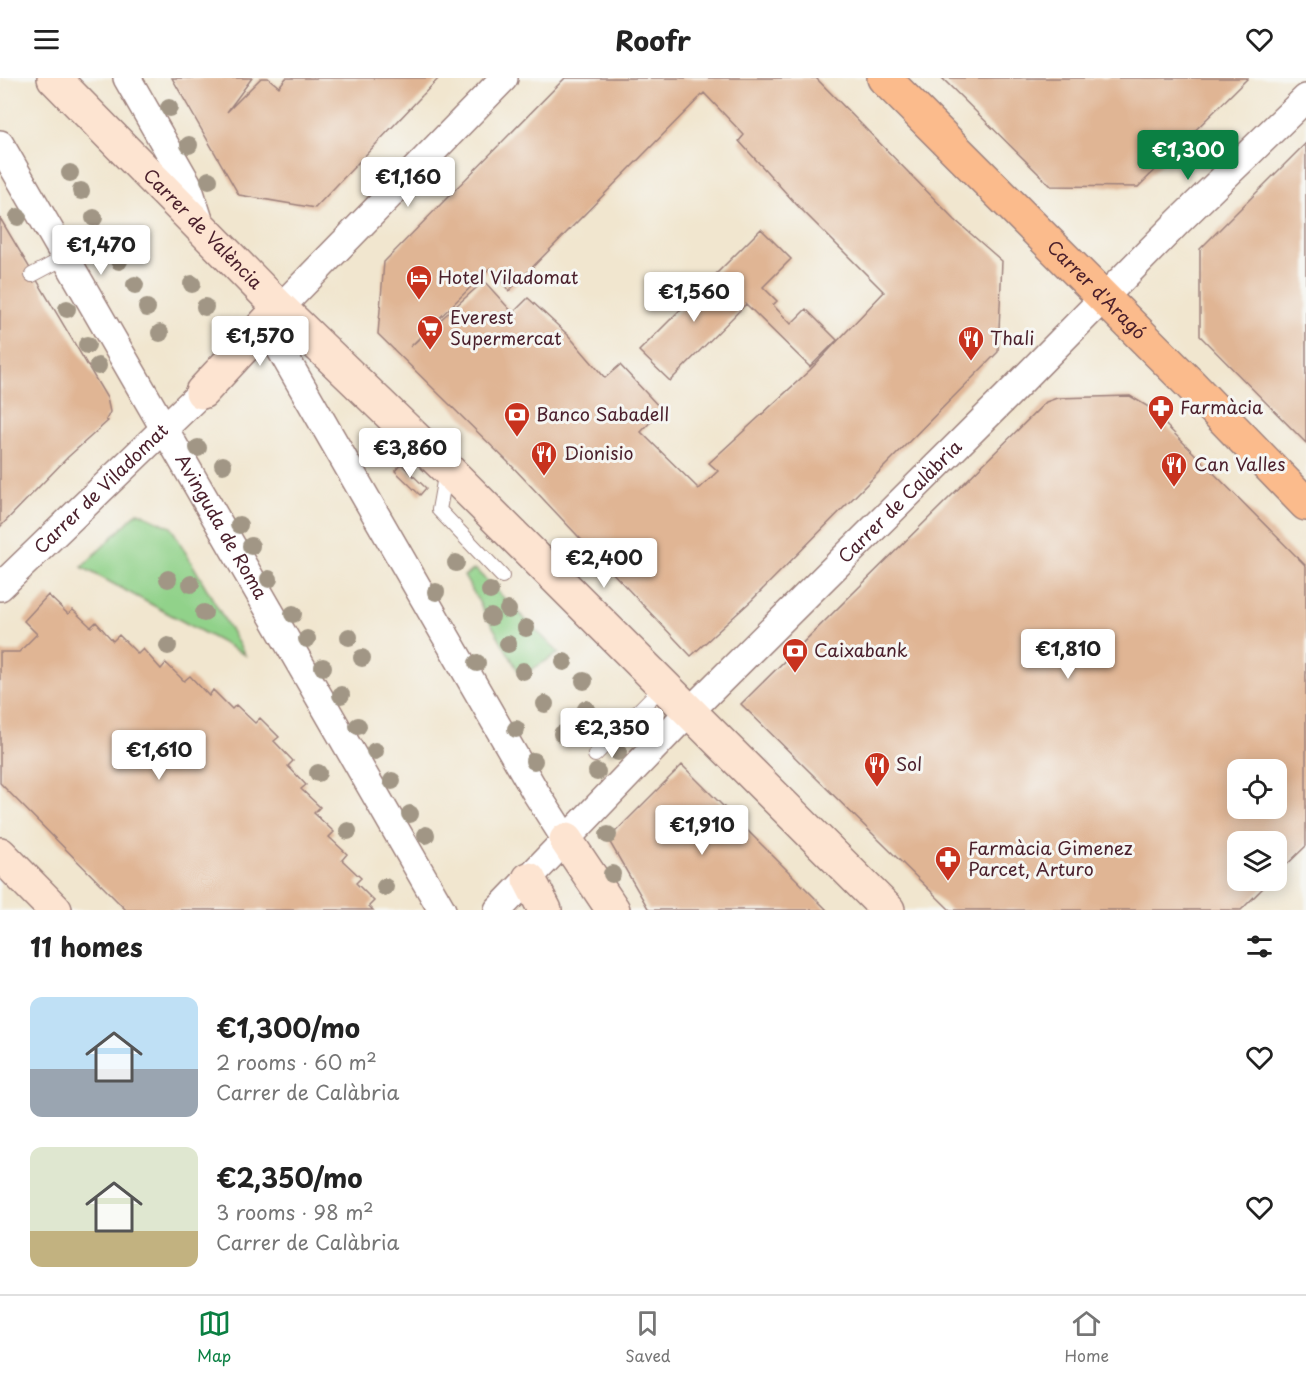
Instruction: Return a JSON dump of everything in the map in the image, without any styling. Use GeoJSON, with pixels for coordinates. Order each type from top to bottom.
{"type":"FeatureCollection","features":[{"type":"Feature","properties":{"kind":"main road","name":"Carrer d'Aragó"},"geometry":{"type":"LineString","coordinates":[[884,78],[1306,504]]}},
{"type":"Feature","properties":{"kind":"street","name":"Carrer de València"},"geometry":{"type":"LineString","coordinates":[[54,78],[280,308],[446,468],[888,910]]}},
{"type":"Feature","properties":{"kind":"street"},"geometry":{"type":"LineString","coordinates":[[127,78],[187,183],[201,226]]}},
{"type":"Feature","properties":{"kind":"street"},"geometry":{"type":"LineString","coordinates":[[202,392],[280,308],[504,78]]}},
{"type":"Feature","properties":{"kind":"street","name":"Carrer de Calàbria"},"geometry":{"type":"LineString","coordinates":[[498,910],[690,712],[1306,98]]}},
{"type":"Feature","properties":{"kind":"street","name":"Avinguda de Roma"},"geometry":{"type":"LineString","coordinates":[[0,144],[442,910]]}},
{"type":"Feature","properties":{"kind":"street"},"geometry":{"type":"LineString","coordinates":[[280,308],[278,345],[530,783],[613,910]]}},
{"type":"Feature","properties":{"kind":"street","name":"Carrer de Viladomat"},"geometry":{"type":"LineString","coordinates":[[0,587],[202,392]]}},
{"type":"Feature","properties":{"kind":"street"},"geometry":{"type":"LineString","coordinates":[[0,854],[55,910]]}},
{"type":"Feature","properties":{"kind":"street"},"geometry":{"type":"LineString","coordinates":[[529,879],[545,910]]}},
{"type":"Feature","properties":{"kind":"lane"},"geometry":{"type":"LineString","coordinates":[[32,275],[64,258]]}},
{"type":"Feature","properties":{"kind":"lane"},"geometry":{"type":"LineString","coordinates":[[446,468],[439,510],[502,576]]}},
{"type":"Feature","properties":{"kind":"lane"},"geometry":{"type":"LineString","coordinates":[[595,755],[664,685]]}},
{"type":"Feature","properties":{"kind":"green space"},"geometry":{"type":"Polygon","coordinates":[[[138,512],[171,527],[245,655],[82,567],[138,512]]]}},
{"type":"Feature","properties":{"kind":"green space"},"geometry":{"type":"Polygon","coordinates":[[[475,569],[559,653],[521,676],[464,576],[475,569]]]}},
{"type":"Feature","properties":{"kind":"building"},"geometry":{"type":"Polygon","coordinates":[[[172,78],[252,78],[227,112],[261,78],[268,78],[279,87],[286,78],[439,78],[315,208],[239,195],[172,78]]]}},
{"type":"Feature","properties":{"kind":"building"},"geometry":{"type":"Polygon","coordinates":[[[565,78],[816,78],[955,220],[1002,261],[998,352],[751,601],[691,656],[511,465],[378,334],[384,262],[565,78]],[[704,93],[509,291],[490,268],[410,347],[484,281],[513,313],[528,298],[568,335],[605,378],[620,365],[662,410],[641,432],[699,489],[718,471],[709,463],[810,370],[884,292],[796,204],[739,141],[744,135],[704,93]]]}},
{"type":"Feature","properties":{"kind":"building"},"geometry":{"type":"Polygon","coordinates":[[[942,78],[1248,78],[1138,187],[1051,186],[942,78]]]}},
{"type":"Feature","properties":{"kind":"building"},"geometry":{"type":"Polygon","coordinates":[[[1306,143],[1306,443],[1200,336],[1200,249],[1306,143]]]}},
{"type":"Feature","properties":{"kind":"building"},"geometry":{"type":"Polygon","coordinates":[[[0,218],[107,398],[110,412],[106,420],[108,421],[68,457],[0,527],[0,218]]]}},
{"type":"Feature","properties":{"kind":"building"},"geometry":{"type":"Polygon","coordinates":[[[761,229],[791,259],[763,287],[777,301],[773,305],[791,324],[806,309],[837,340],[810,367],[746,304],[670,381],[639,351],[761,229]]]}},
{"type":"Feature","properties":{"kind":"building"},"geometry":{"type":"Polygon","coordinates":[[[1130,396],[1147,406],[1306,566],[1306,846],[1287,864],[1287,831],[1227,831],[1227,891],[1260,891],[1241,910],[950,910],[741,704],[1046,402],[1057,398],[1130,396]]]}},
{"type":"Feature","properties":{"kind":"building"},"geometry":{"type":"Polygon","coordinates":[[[401,464],[426,488],[420,495],[395,471],[401,464]]]}},
{"type":"Feature","properties":{"kind":"building"},"geometry":{"type":"Polygon","coordinates":[[[48,595],[68,614],[73,610],[91,627],[96,622],[113,641],[119,635],[138,654],[143,649],[161,669],[166,663],[184,681],[190,676],[209,696],[213,690],[232,709],[236,705],[255,723],[260,718],[279,737],[274,741],[293,761],[288,766],[306,785],[301,789],[320,807],[314,813],[334,832],[329,837],[347,854],[342,860],[361,878],[356,883],[374,901],[369,906],[373,910],[126,910],[0,783],[0,652],[19,652],[37,634],[24,621],[48,595]]]}},
{"type":"Feature","properties":{"kind":"building"},"geometry":{"type":"Polygon","coordinates":[[[682,765],[827,910],[649,910],[608,839],[682,765]]]}},
{"type":"Feature","properties":{"kind":"place","name":"Hotel Viladomat"},"geometry":{"type":"Point","coordinates":[419,301]}},
{"type":"Feature","properties":{"kind":"place","name":"Everest Supermercat"},"geometry":{"type":"Point","coordinates":[430,351]}},
{"type":"Feature","properties":{"kind":"place","name":"Thali"},"geometry":{"type":"Point","coordinates":[971,362]}},
{"type":"Feature","properties":{"kind":"place","name":"Farmàcia"},"geometry":{"type":"Point","coordinates":[1161,431]}},
{"type":"Feature","properties":{"kind":"place","name":"Banco Sabadell"},"geometry":{"type":"Point","coordinates":[517,438]}},
{"type":"Feature","properties":{"kind":"place","name":"Dionisio"},"geometry":{"type":"Point","coordinates":[544,477]}},
{"type":"Feature","properties":{"kind":"place","name":"Can Valles"},"geometry":{"type":"Point","coordinates":[1174,488]}},
{"type":"Feature","properties":{"kind":"place","name":"Caixabank"},"geometry":{"type":"Point","coordinates":[795,674]}},
{"type":"Feature","properties":{"kind":"place","name":"Sol"},"geometry":{"type":"Point","coordinates":[877,788]}},
{"type":"Feature","properties":{"kind":"place","name":"Farmàcia Gimenez Parcet, Arturo"},"geometry":{"type":"Point","coordinates":[948,882]}}]}
